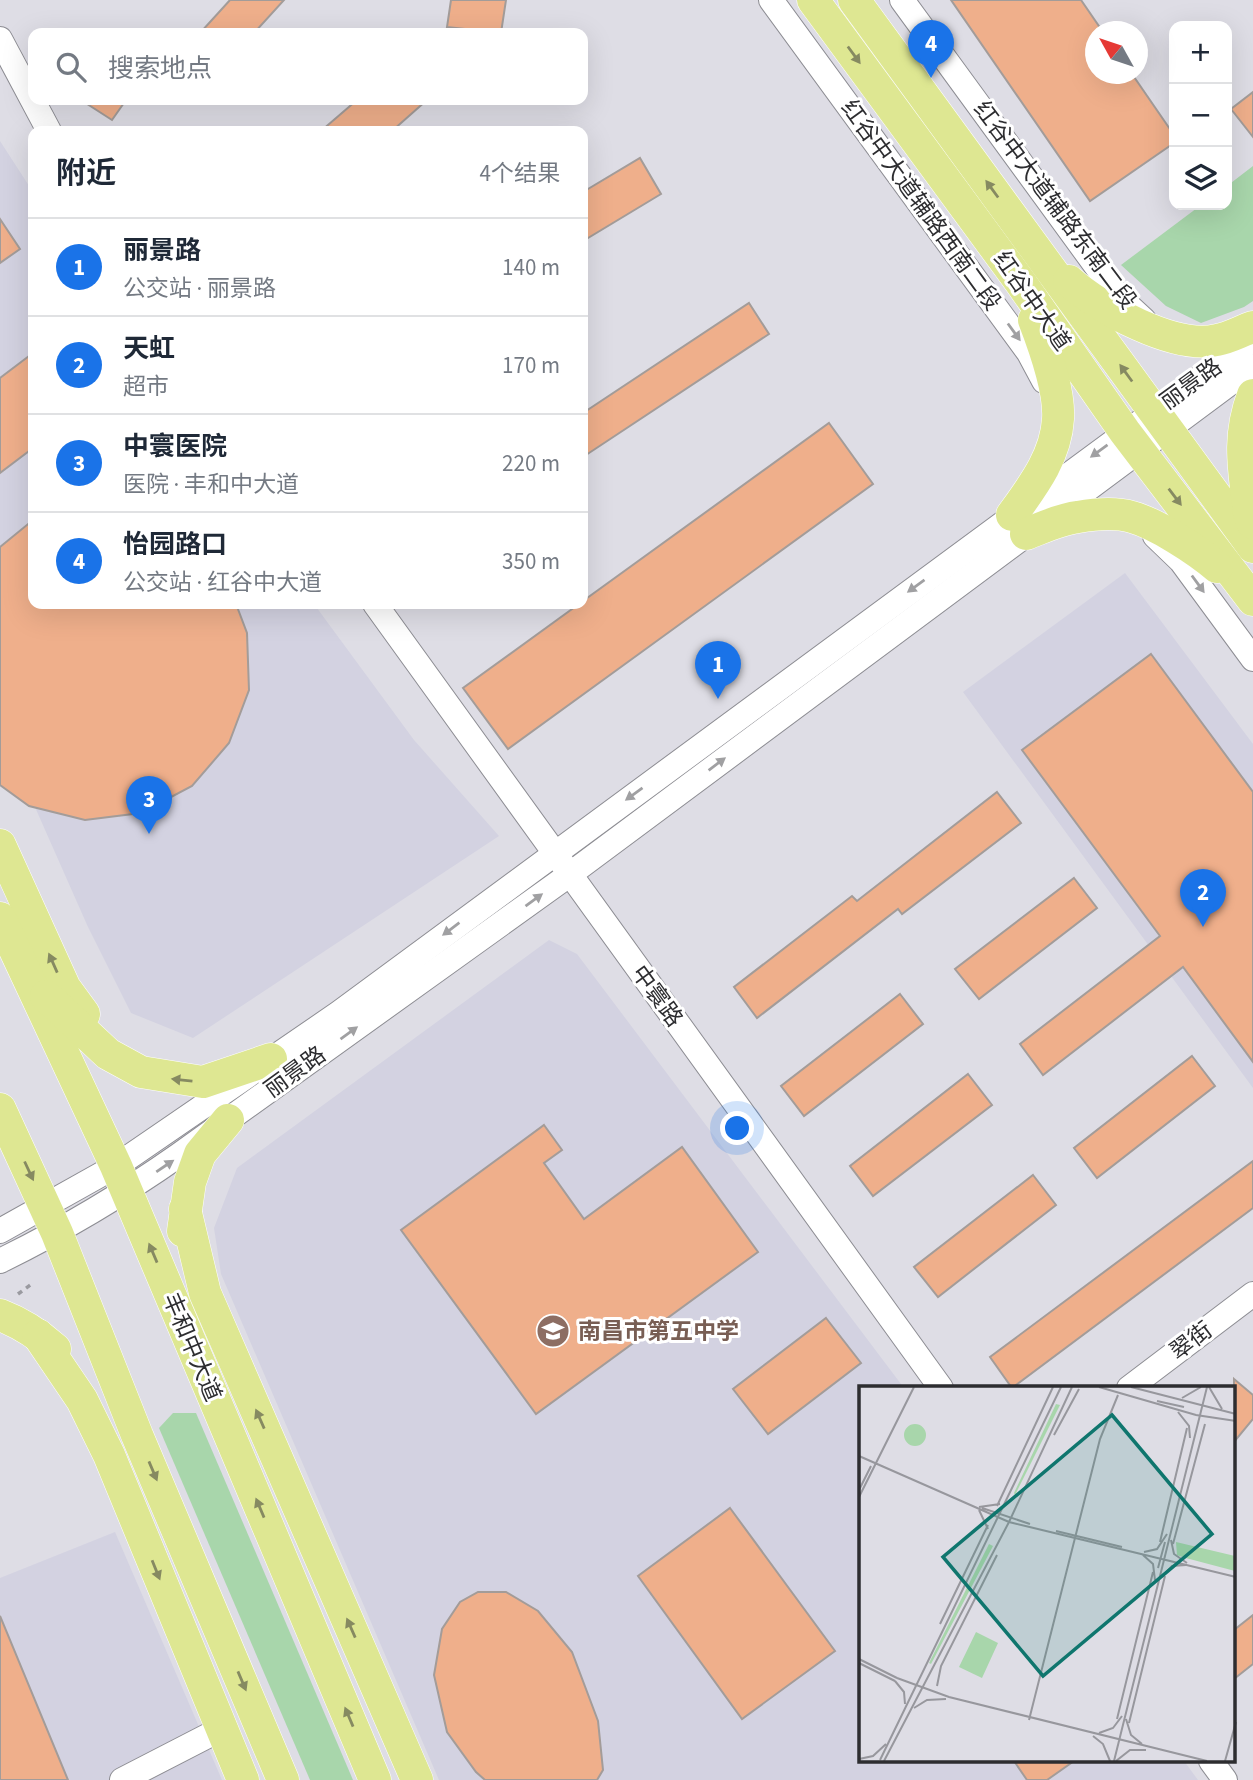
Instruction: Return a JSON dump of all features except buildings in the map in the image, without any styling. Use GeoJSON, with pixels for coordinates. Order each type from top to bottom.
{"type":"FeatureCollection","features":[{"type":"Feature","properties":{"kind":"main road","name":"红谷中大道"},"geometry":{"type":"LineString","coordinates":[[813,0],[1132,441],[1250,596]]}},
{"type":"Feature","properties":{"kind":"main road","name":"红谷中大道"},"geometry":{"type":"LineString","coordinates":[[854,0],[1253,547]]}},
{"type":"Feature","properties":{"kind":"main road"},"geometry":{"type":"LineString","coordinates":[[1041,256],[1080,291],[1111,310],[1164,335],[1182,340],[1216,341],[1253,327]]}},
{"type":"Feature","properties":{"kind":"main road"},"geometry":{"type":"LineString","coordinates":[[1019,525],[1051,450],[1059,418],[1046,352],[1020,283]]}},
{"type":"Feature","properties":{"kind":"main road"},"geometry":{"type":"LineString","coordinates":[[1253,395],[1245,415],[1242,438],[1249,513],[1253,523]]}},
{"type":"Feature","properties":{"kind":"main road"},"geometry":{"type":"LineString","coordinates":[[1019,525],[1113,514],[1133,517],[1207,559],[1250,596]]}},
{"type":"Feature","properties":{"kind":"main road"},"geometry":{"type":"LineString","coordinates":[[0,845],[65,988],[93,1027],[141,1072]]}},
{"type":"Feature","properties":{"kind":"main road","name":"丰和中大道"},"geometry":{"type":"LineString","coordinates":[[0,918],[121,1179],[375,1780]]}},
{"type":"Feature","properties":{"kind":"main road"},"geometry":{"type":"LineString","coordinates":[[28,978],[72,1023],[108,1054],[141,1072],[203,1082],[271,1059]]}},
{"type":"Feature","properties":{"kind":"main road"},"geometry":{"type":"LineString","coordinates":[[0,1109],[51,1220],[137,1435],[284,1780]]}},
{"type":"Feature","properties":{"kind":"main road"},"geometry":{"type":"LineString","coordinates":[[188,1337],[181,1265],[185,1209],[190,1182],[200,1154],[228,1120]]}},
{"type":"Feature","properties":{"kind":"main road"},"geometry":{"type":"LineString","coordinates":[[185,1209],[205,1293],[417,1780]]}},
{"type":"Feature","properties":{"kind":"main road"},"geometry":{"type":"LineString","coordinates":[[5,1307],[16,1321],[38,1335],[98,1391],[137,1435]]}},
{"type":"Feature","properties":{"kind":"main road"},"geometry":{"type":"LineString","coordinates":[[38,1335],[82,1400],[109,1455],[243,1780]]}},
{"type":"Feature","properties":{"kind":"street","name":"红谷中大道辅路西南二段"},"geometry":{"type":"LineString","coordinates":[[771,0],[1029,353],[1059,418]]}},
{"type":"Feature","properties":{"kind":"street","name":"红谷中大道辅路东南二段"},"geometry":{"type":"LineString","coordinates":[[902,0],[1118,296],[1164,335]]}},
{"type":"Feature","properties":{"kind":"street"},"geometry":{"type":"LineString","coordinates":[[0,39],[28,92]]}},
{"type":"Feature","properties":{"kind":"street"},"geometry":{"type":"LineString","coordinates":[[35,105],[46,126]]}},
{"type":"Feature","properties":{"kind":"street","name":"丽景路"},"geometry":{"type":"LineString","coordinates":[[0,1261],[51,1220],[228,1120],[569,875],[1019,525],[1160,420],[1253,339]]}},
{"type":"Feature","properties":{"kind":"street","name":"丽景路"},"geometry":{"type":"LineString","coordinates":[[1160,420],[1253,366]]}},
{"type":"Feature","properties":{"kind":"street"},"geometry":{"type":"LineString","coordinates":[[1242,438],[1253,470]]}},
{"type":"Feature","properties":{"kind":"street"},"geometry":{"type":"LineString","coordinates":[[1133,517],[1181,561],[1253,659]]}},
{"type":"Feature","properties":{"kind":"street","name":"丽景路"},"geometry":{"type":"LineString","coordinates":[[121,1179],[271,1059],[338,1013],[553,853],[1019,525]]}},
{"type":"Feature","properties":{"kind":"street","name":"中寰路"},"geometry":{"type":"LineString","coordinates":[[379,609],[940,1386]]}},
{"type":"Feature","properties":{"kind":"street","name":"丽景路"},"geometry":{"type":"LineString","coordinates":[[0,1231],[51,1220]]}},
{"type":"Feature","properties":{"kind":"street","name":"翠街"},"geometry":{"type":"LineString","coordinates":[[1132,1386],[1253,1294]]}},
{"type":"Feature","properties":{"kind":"street"},"geometry":{"type":"LineString","coordinates":[[121,1780],[220,1729]]}},
{"type":"Feature","properties":{"kind":"street"},"geometry":{"type":"LineString","coordinates":[[1212,1762],[1225,1780]]}},
{"type":"Feature","properties":{"kind":"path"},"geometry":{"type":"LineString","coordinates":[[5,1307],[33,1283]]}},
{"type":"Feature","properties":{"kind":"shaded area"},"geometry":{"type":"Polygon","coordinates":[[[0,141],[28,184],[28,609],[318,609],[414,740],[499,836],[193,1038],[131,1013],[88,927],[0,728],[0,141]]]}},
{"type":"Feature","properties":{"kind":"shaded area"},"geometry":{"type":"Polygon","coordinates":[[[1125,573],[1253,744],[1253,1088],[963,692],[1125,573]]]}},
{"type":"Feature","properties":{"kind":"shaded area","name":"南昌市第五中学"},"geometry":{"type":"Polygon","coordinates":[[[549,940],[577,954],[902,1386],[859,1386],[859,1762],[1185,1762],[1198,1780],[439,1780],[221,1274],[214,1228],[237,1168],[549,940]]]}},
{"type":"Feature","properties":{"kind":"shaded area"},"geometry":{"type":"Polygon","coordinates":[[[115,1532],[222,1780],[0,1780],[0,1578],[115,1532]]]}},
{"type":"Feature","properties":{"kind":"green space"},"geometry":{"type":"Polygon","coordinates":[[[1253,166],[1253,301],[1201,323],[1166,306],[1121,265],[1194,210],[1232,210],[1232,182],[1253,166]]]}},
{"type":"Feature","properties":{"kind":"green space"},"geometry":{"type":"Polygon","coordinates":[[[173,1413],[196,1413],[353,1780],[310,1780],[159,1428],[173,1413]]]}},
{"type":"Feature","properties":{"kind":"place","name":"怡园路口"},"geometry":{"type":"Point","coordinates":[931,78]}},
{"type":"Feature","properties":{"kind":"place","name":"丽景路"},"geometry":{"type":"Point","coordinates":[718,699]}},
{"type":"Feature","properties":{"kind":"place","name":"中寰医院"},"geometry":{"type":"Point","coordinates":[149,834]}},
{"type":"Feature","properties":{"kind":"place","name":"天虹"},"geometry":{"type":"Point","coordinates":[1203,927]}},
{"type":"Feature","properties":{"kind":"place","name":"南昌市第五中学"},"geometry":{"type":"Point","coordinates":[553,1331]}}]}
